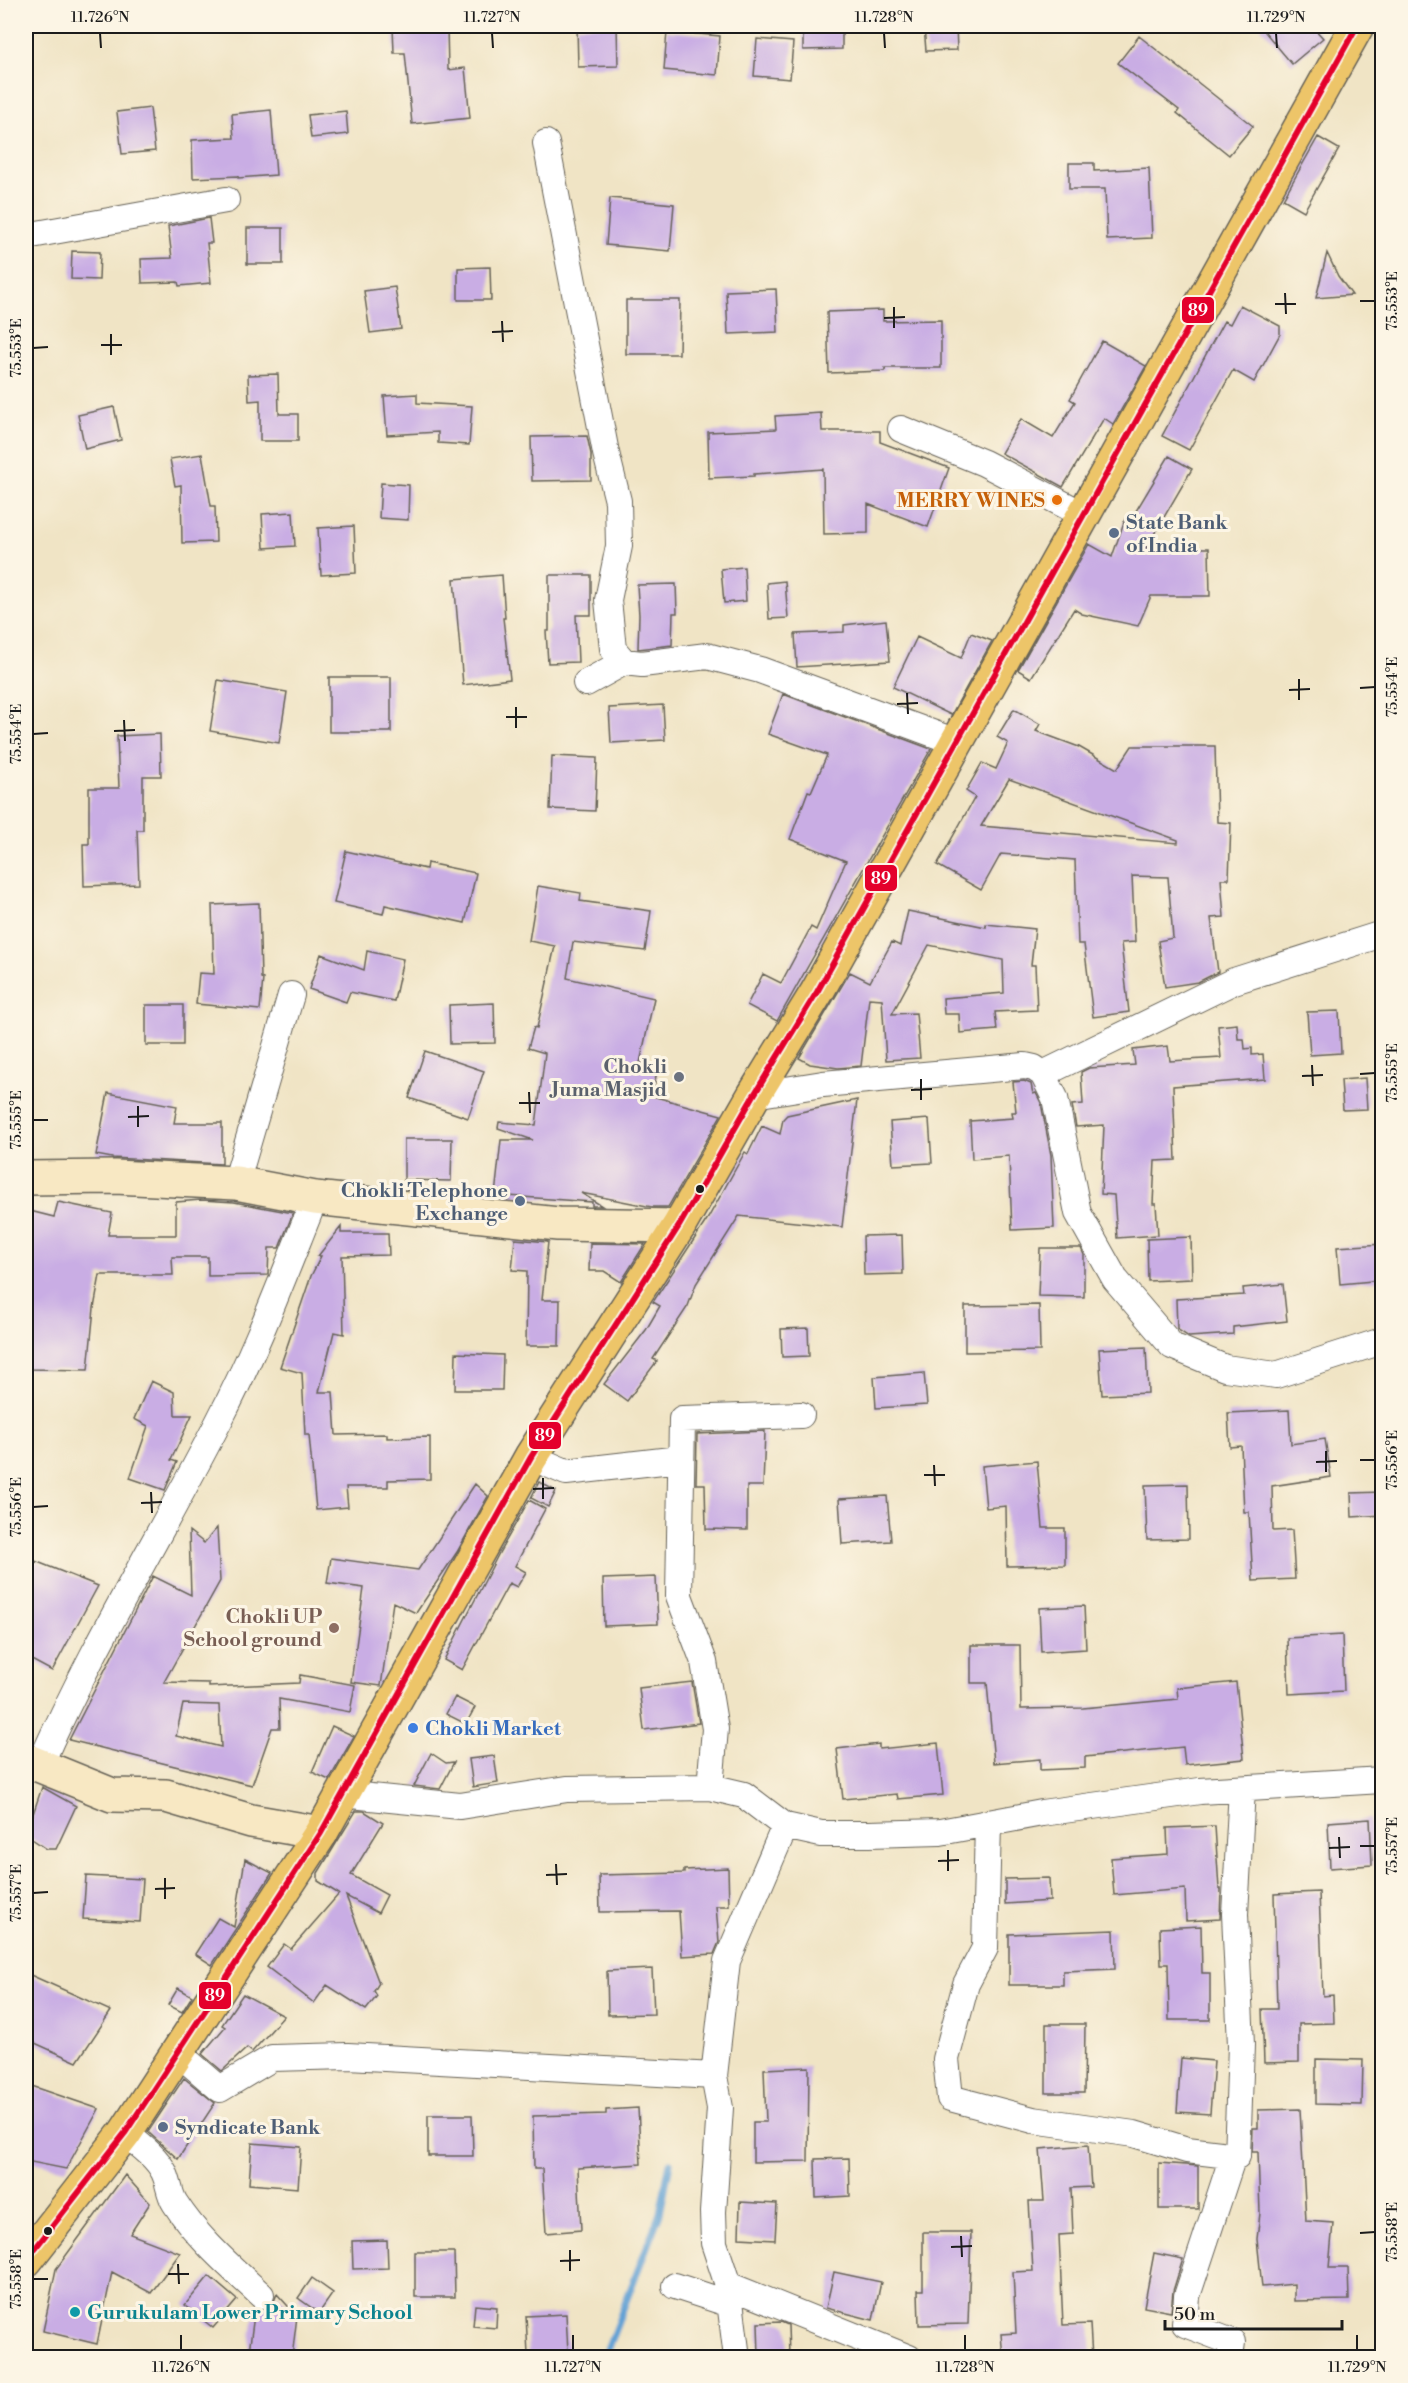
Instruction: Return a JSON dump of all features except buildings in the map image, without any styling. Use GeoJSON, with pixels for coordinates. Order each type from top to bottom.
{"type":"FeatureCollection","features":[{"type":"Feature","properties":{"kind":"main road"},"geometry":{"type":"LineString","coordinates":[[26,2260],[124,2133],[321,1833],[531,1457],[678,1226],[817,992],[1357,26]]}},
{"type":"Feature","properties":{"kind":"main road"},"geometry":{"type":"LineString","coordinates":[[26,1178],[115,1177],[236,1183],[315,1198],[558,1224],[678,1226]]}},
{"type":"Feature","properties":{"kind":"main road"},"geometry":{"type":"LineString","coordinates":[[33,1763],[112,1795],[166,1796],[251,1821],[321,1833]]}},
{"type":"Feature","properties":{"kind":"street"},"geometry":{"type":"LineString","coordinates":[[546,143],[606,453],[618,501],[620,546],[608,600],[612,649],[624,662]]}},
{"type":"Feature","properties":{"kind":"street"},"geometry":{"type":"LineString","coordinates":[[26,236],[226,200]]}},
{"type":"Feature","properties":{"kind":"street"},"geometry":{"type":"LineString","coordinates":[[901,429],[984,463],[1084,515]]}},
{"type":"Feature","properties":{"kind":"street"},"geometry":{"type":"LineString","coordinates":[[586,683],[624,662],[642,664],[707,656],[760,670],[956,742]]}},
{"type":"Feature","properties":{"kind":"street"},"geometry":{"type":"LineString","coordinates":[[1043,1074],[1234,981],[1383,934]]}},
{"type":"Feature","properties":{"kind":"street"},"geometry":{"type":"LineString","coordinates":[[236,1183],[291,995]]}},
{"type":"Feature","properties":{"kind":"street"},"geometry":{"type":"LineString","coordinates":[[754,1095],[823,1084],[1024,1066],[1034,1068],[1043,1074],[1055,1098],[1078,1213],[1115,1279],[1172,1346],[1225,1368],[1276,1376],[1383,1341]]}},
{"type":"Feature","properties":{"kind":"street"},"geometry":{"type":"LineString","coordinates":[[33,1763],[222,1416],[261,1330],[315,1198]]}},
{"type":"Feature","properties":{"kind":"street"},"geometry":{"type":"LineString","coordinates":[[710,1787],[715,1729],[704,1662],[679,1596],[682,1419],[801,1415]]}},
{"type":"Feature","properties":{"kind":"street"},"geometry":{"type":"LineString","coordinates":[[531,1457],[566,1472],[680,1459]]}},
{"type":"Feature","properties":{"kind":"street"},"geometry":{"type":"LineString","coordinates":[[341,1794],[460,1806],[567,1789],[710,1787],[744,1795],[784,1826],[821,1834],[869,1834],[940,1832],[1042,1813],[1189,1792],[1383,1780]]}},
{"type":"Feature","properties":{"kind":"street"},"geometry":{"type":"LineString","coordinates":[[988,1823],[985,1948],[966,1984],[946,2060],[950,2098],[1033,2120],[1134,2134],[1187,2150],[1237,2156],[1241,2044],[1235,1914],[1242,1789]]}},
{"type":"Feature","properties":{"kind":"street"},"geometry":{"type":"LineString","coordinates":[[737,2358],[729,2294],[714,2243],[714,2201],[720,2108],[714,2076],[727,1961],[784,1826]]}},
{"type":"Feature","properties":{"kind":"street"},"geometry":{"type":"LineString","coordinates":[[177,2052],[220,2089],[272,2058],[348,2056],[714,2076]]}},
{"type":"Feature","properties":{"kind":"street"},"geometry":{"type":"LineString","coordinates":[[124,2133],[149,2153],[164,2172],[173,2201],[198,2234],[220,2258],[261,2295]]}},
{"type":"Feature","properties":{"kind":"street"},"geometry":{"type":"LineString","coordinates":[[1230,2358],[1232,2342],[1185,2324],[1187,2296],[1233,2156]]}},
{"type":"Feature","properties":{"kind":"street"},"geometry":{"type":"LineString","coordinates":[[675,2286],[729,2294],[909,2358]]}},
{"type":"Feature","properties":{"kind":"waterway"},"geometry":{"type":"LineString","coordinates":[[604,2358],[660,2213],[670,2163]]}},
{"type":"Feature","properties":{"kind":"transit line","name":"89"},"geometry":{"type":"LineString","coordinates":[[26,2260],[125,2133],[321,1833],[531,1457],[679,1226],[754,1095],[817,992],[1357,26]]}},
{"type":"Feature","properties":{"kind":"place","name":"MERRY WINES"},"geometry":{"type":"Point","coordinates":[1057,500]}},
{"type":"Feature","properties":{"kind":"place","name":"State Bank of India"},"geometry":{"type":"Point","coordinates":[1114,533]}},
{"type":"Feature","properties":{"kind":"place","name":"Chokli Juma Masjid"},"geometry":{"type":"Point","coordinates":[679,1077]}},
{"type":"Feature","properties":{"kind":"place","name":"Chokli Telephone Exchange"},"geometry":{"type":"Point","coordinates":[520,1201]}},
{"type":"Feature","properties":{"kind":"place","name":"Chokli UP School ground"},"geometry":{"type":"Point","coordinates":[334,1628]}},
{"type":"Feature","properties":{"kind":"place","name":"Chokli Market"},"geometry":{"type":"Point","coordinates":[413,1728]}},
{"type":"Feature","properties":{"kind":"place","name":"Syndicate Bank"},"geometry":{"type":"Point","coordinates":[163,2127]}},
{"type":"Feature","properties":{"kind":"place","name":"Gurukulam Lower Primary School"},"geometry":{"type":"Point","coordinates":[75,2312]}}]}
